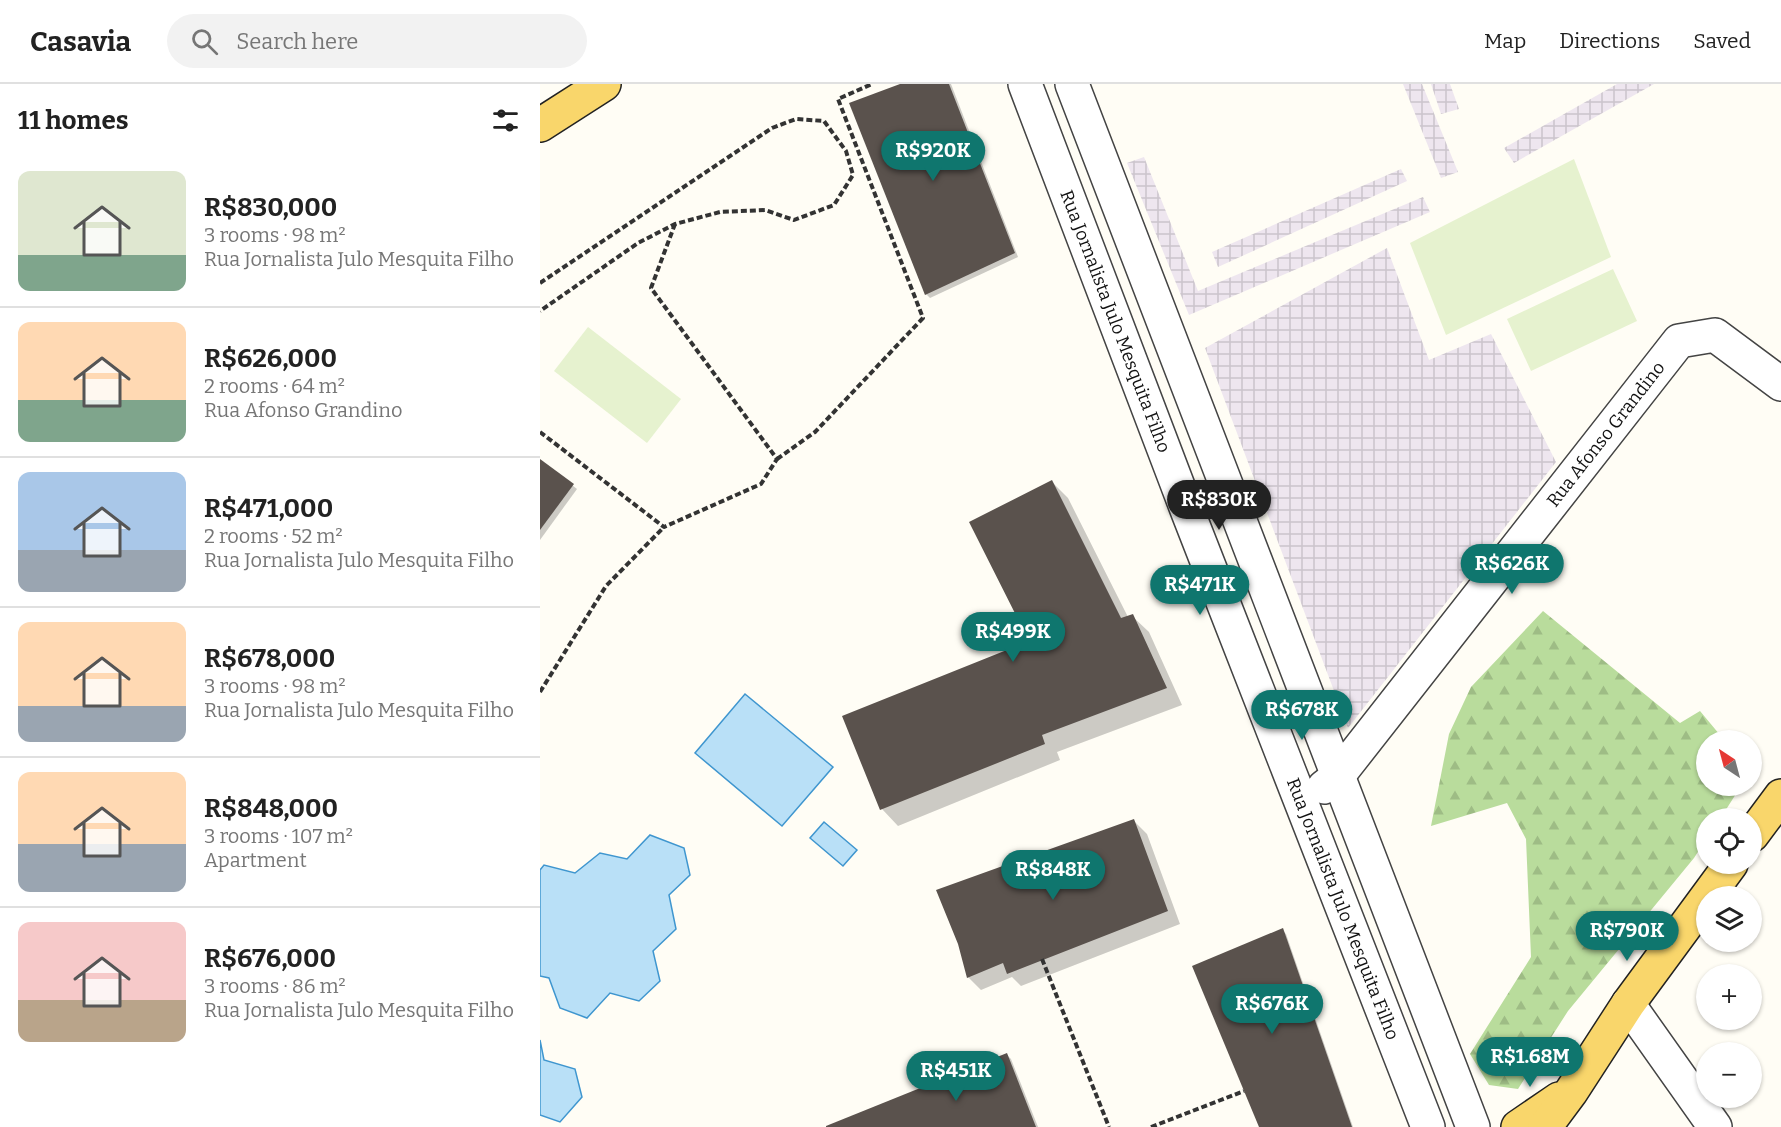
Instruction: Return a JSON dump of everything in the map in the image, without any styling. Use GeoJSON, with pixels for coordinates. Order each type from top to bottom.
{"type":"FeatureCollection","features":[{"type":"Feature","properties":{"kind":"main road"},"geometry":{"type":"LineString","coordinates":[[540,125],[604,84]]}},
{"type":"Feature","properties":{"kind":"main road"},"geometry":{"type":"LineString","coordinates":[[1762,822],[1781,796]]}},
{"type":"Feature","properties":{"kind":"main road"},"geometry":{"type":"LineString","coordinates":[[1545,1127],[1571,1092],[1628,1004],[1724,874]]}},
{"type":"Feature","properties":{"kind":"main road"},"geometry":{"type":"LineString","coordinates":[[1518,1127],[1571,1092]]}},
{"type":"Feature","properties":{"kind":"street","name":"Rua Jornalista Julo Mesquita Filho"},"geometry":{"type":"LineString","coordinates":[[1025,84],[1271,728],[1428,1127]]}},
{"type":"Feature","properties":{"kind":"street"},"geometry":{"type":"LineString","coordinates":[[1071,84],[1473,1127]]}},
{"type":"Feature","properties":{"kind":"street","name":"Rua Afonso Grandino"},"geometry":{"type":"LineString","coordinates":[[1300,803],[1337,777],[1679,341],[1715,335],[1781,384]]}},
{"type":"Feature","properties":{"kind":"street"},"geometry":{"type":"LineString","coordinates":[[1189,515],[1231,498]]}},
{"type":"Feature","properties":{"kind":"street"},"geometry":{"type":"LineString","coordinates":[[1271,728],[1311,709]]}},
{"type":"Feature","properties":{"kind":"street"},"geometry":{"type":"LineString","coordinates":[[1628,1004],[1715,1127]]}},
{"type":"Feature","properties":{"kind":"path"},"geometry":{"type":"LineString","coordinates":[[540,692],[606,586],[664,527],[761,484],[777,459],[815,432],[923,318],[838,99],[872,84]]}},
{"type":"Feature","properties":{"kind":"path"},"geometry":{"type":"LineString","coordinates":[[540,283],[772,128],[796,119],[824,121],[846,151],[853,175],[834,205],[794,220],[765,210],[720,212],[675,224],[638,243],[540,311]]}},
{"type":"Feature","properties":{"kind":"path"},"geometry":{"type":"LineString","coordinates":[[675,224],[651,288],[777,459]]}},
{"type":"Feature","properties":{"kind":"path"},"geometry":{"type":"LineString","coordinates":[[540,432],[664,527]]}},
{"type":"Feature","properties":{"kind":"path"},"geometry":{"type":"LineString","coordinates":[[1042,959],[1109,1127]]}},
{"type":"Feature","properties":{"kind":"path"},"geometry":{"type":"LineString","coordinates":[[1151,1127],[1244,1091]]}},
{"type":"Feature","properties":{"kind":"shaded area"},"geometry":{"type":"Polygon","coordinates":[[[1403,84],[1422,84],[1458,172],[1441,178],[1403,84]]]}},
{"type":"Feature","properties":{"kind":"shaded area"},"geometry":{"type":"Polygon","coordinates":[[[1431,84],[1450,84],[1459,109],[1441,114],[1431,84]]]}},
{"type":"Feature","properties":{"kind":"shaded area"},"geometry":{"type":"Polygon","coordinates":[[[1617,84],[1654,84],[1514,163],[1504,148],[1617,84]]]}},
{"type":"Feature","properties":{"kind":"shaded area"},"geometry":{"type":"Polygon","coordinates":[[[1144,157],[1198,291],[1423,197],[1430,212],[1189,315],[1127,163],[1144,157]]]}},
{"type":"Feature","properties":{"kind":"shaded area"},"geometry":{"type":"Polygon","coordinates":[[[1401,169],[1407,181],[1218,267],[1212,252],[1401,169]]]}},
{"type":"Feature","properties":{"kind":"shaded area"},"geometry":{"type":"Polygon","coordinates":[[[1387,248],[1429,360],[1491,334],[1556,462],[1348,728],[1205,348],[1387,248]]]}},
{"type":"Feature","properties":{"kind":"green space"},"geometry":{"type":"Polygon","coordinates":[[[1574,159],[1611,257],[1446,335],[1410,243],[1574,159]]]}},
{"type":"Feature","properties":{"kind":"green space"},"geometry":{"type":"Polygon","coordinates":[[[1613,269],[1637,321],[1531,371],[1507,319],[1613,269]]]}},
{"type":"Feature","properties":{"kind":"green space"},"geometry":{"type":"Polygon","coordinates":[[[588,327],[681,399],[647,443],[554,371],[588,327]]]}},
{"type":"Feature","properties":{"kind":"green space"},"geometry":{"type":"Polygon","coordinates":[[[1543,611],[1680,723],[1700,711],[1716,730],[1696,730],[1696,796],[1735,796],[1727,808],[1696,808],[1696,855],[1568,1011],[1518,1089],[1489,1085],[1470,1054],[1531,957],[1526,839],[1507,803],[1431,826],[1449,734],[1471,687],[1543,611]]]}},
{"type":"Feature","properties":{"kind":"water"},"geometry":{"type":"Polygon","coordinates":[[[745,694],[833,767],[782,826],[695,753],[745,694]]]}},
{"type":"Feature","properties":{"kind":"water"},"geometry":{"type":"Polygon","coordinates":[[[824,822],[857,850],[843,866],[810,838],[824,822]]]}},
{"type":"Feature","properties":{"kind":"water"},"geometry":{"type":"Polygon","coordinates":[[[650,835],[684,848],[690,875],[669,895],[676,929],[653,951],[660,981],[639,1001],[610,993],[587,1018],[560,1008],[549,978],[540,976],[540,870],[544,865],[575,873],[600,853],[627,859],[650,835]]]}},
{"type":"Feature","properties":{"kind":"water"},"geometry":{"type":"Polygon","coordinates":[[[540,1040],[544,1060],[575,1069],[582,1097],[560,1122],[540,1115],[540,1040]]]}},
{"type":"Feature","properties":{"kind":"building"},"geometry":{"type":"Polygon","coordinates":[[[900,84],[949,84],[1015,253],[925,295],[849,103],[900,84]]]}},
{"type":"Feature","properties":{"kind":"building"},"geometry":{"type":"Polygon","coordinates":[[[540,459],[574,484],[540,530],[540,459]]]}},
{"type":"Feature","properties":{"kind":"building"},"geometry":{"type":"Polygon","coordinates":[[[1052,480],[1121,618],[1133,614],[1167,688],[1042,735],[1045,744],[880,810],[842,716],[1029,641],[969,522],[1052,480]]]}},
{"type":"Feature","properties":{"kind":"building"},"geometry":{"type":"Polygon","coordinates":[[[1134,819],[1168,911],[1007,974],[1003,963],[967,978],[958,944],[936,890],[1134,819]]]}},
{"type":"Feature","properties":{"kind":"building"},"geometry":{"type":"Polygon","coordinates":[[[1283,928],[1352,1127],[1259,1127],[1192,966],[1283,928]]]}},
{"type":"Feature","properties":{"kind":"building"},"geometry":{"type":"Polygon","coordinates":[[[1007,1053],[1036,1127],[826,1127],[826,1126],[1007,1053]]]}}]}
